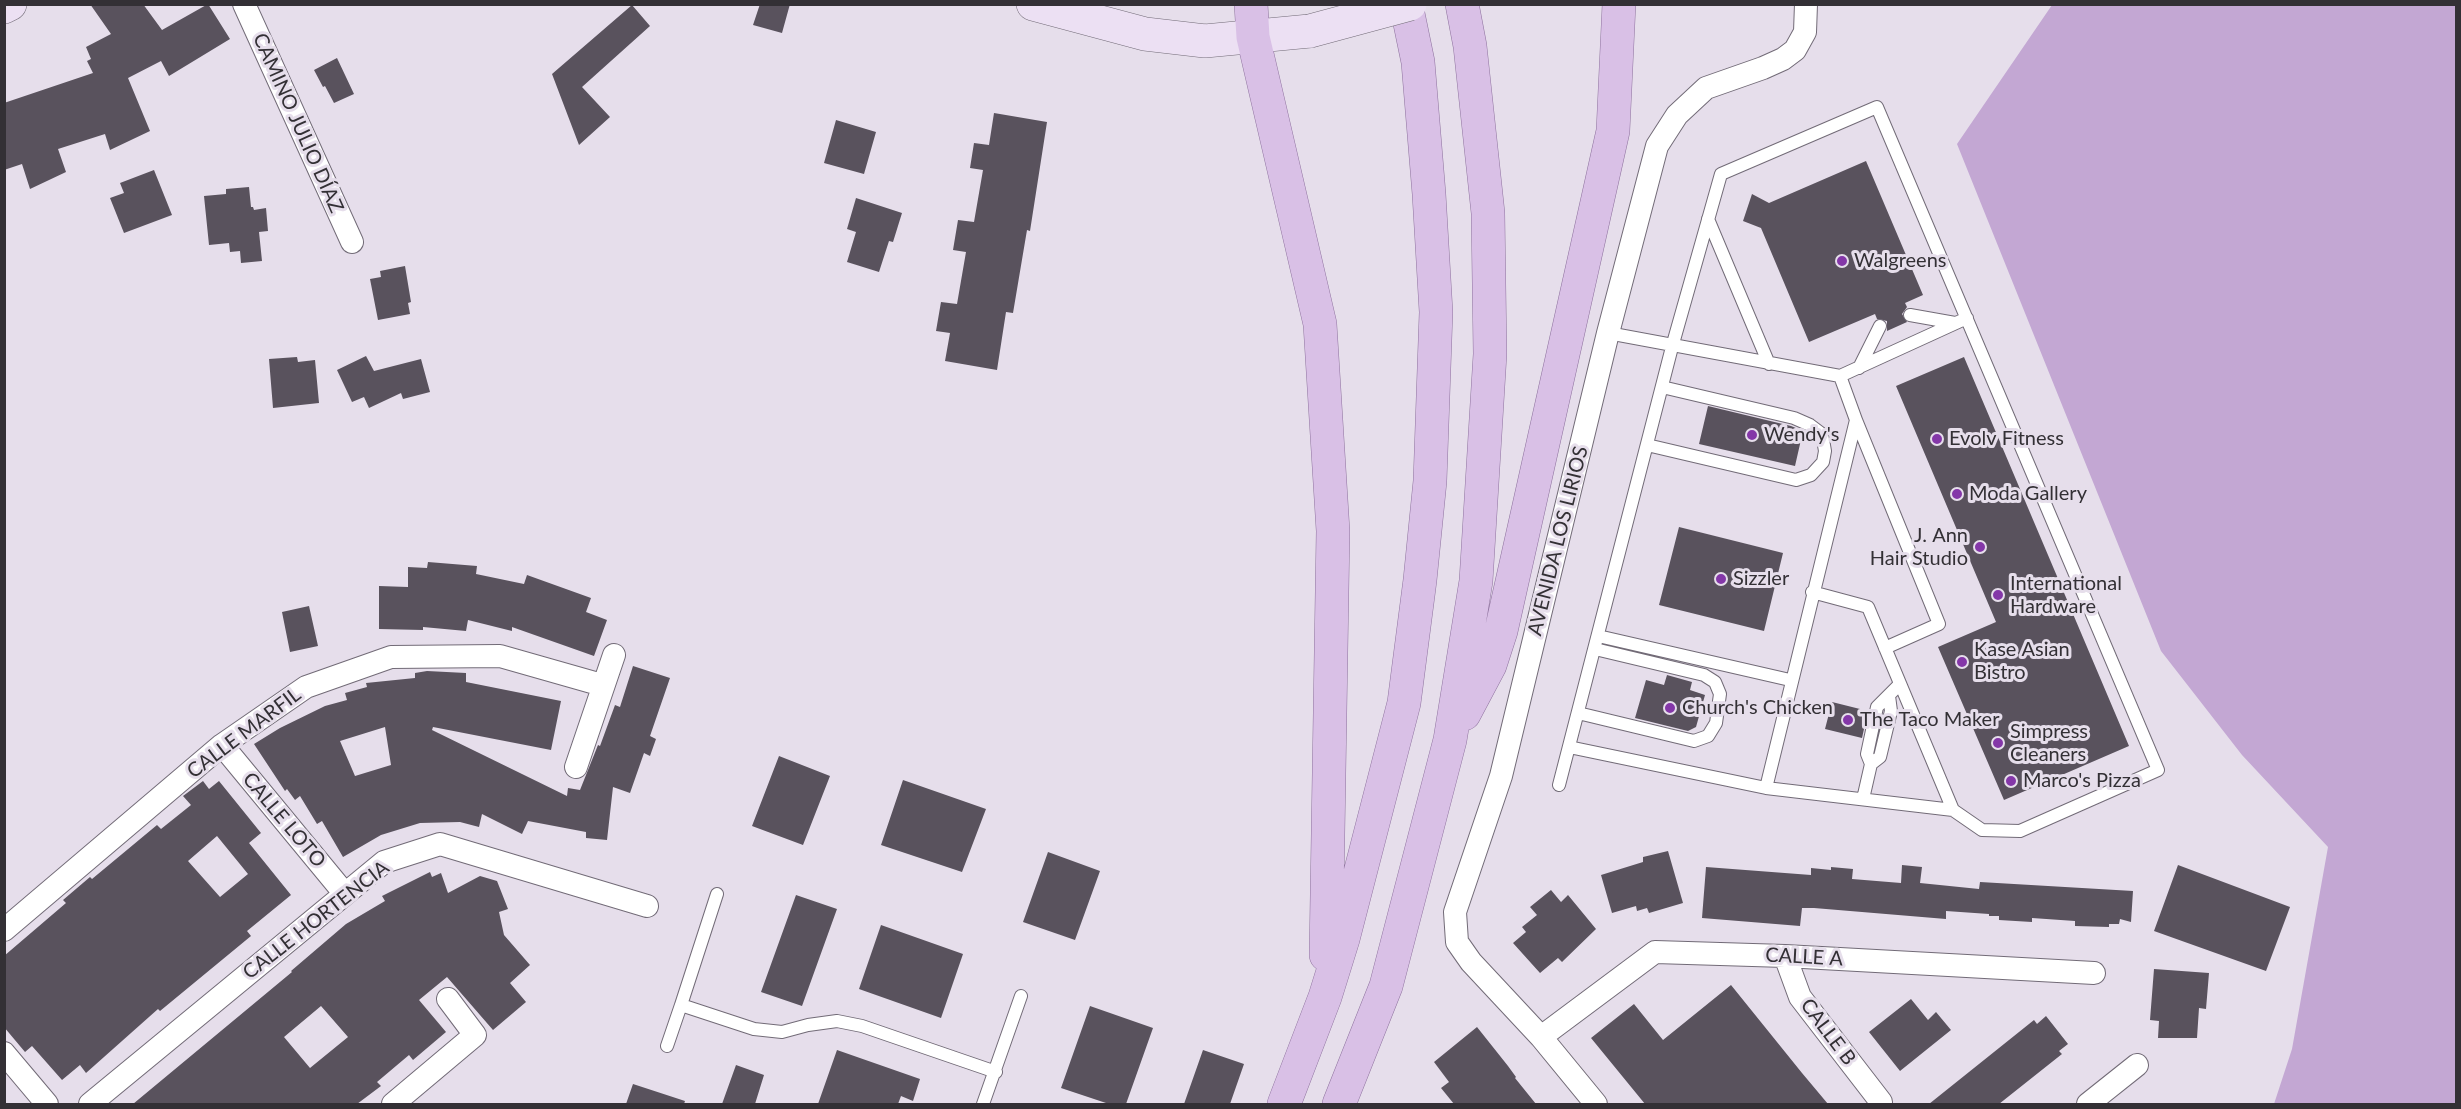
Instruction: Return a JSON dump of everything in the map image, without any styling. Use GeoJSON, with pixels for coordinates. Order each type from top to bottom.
{"type":"FeatureCollection","features":[{"type":"Feature","properties":{"kind":"main road"},"geometry":{"type":"LineString","coordinates":[[1251,4],[1253,37],[1320,324],[1333,531],[1325,997]]}},
{"type":"Feature","properties":{"kind":"main road"},"geometry":{"type":"LineString","coordinates":[[1284,1104],[1325,997],[1343,939],[1404,703],[1420,580],[1430,481],[1436,312],[1419,74],[1408,4]]}},
{"type":"Feature","properties":{"kind":"main road"},"geometry":{"type":"LineString","coordinates":[[1339,1104],[1386,986],[1450,740],[1476,581],[1490,354],[1488,213],[1470,46],[1462,4]]}},
{"type":"Feature","properties":{"kind":"main road"},"geometry":{"type":"LineString","coordinates":[[1450,740],[1490,665],[1501,631],[1613,131],[1618,4]]}},
{"type":"Feature","properties":{"kind":"street"},"geometry":{"type":"LineString","coordinates":[[4,7],[10,4]]}},
{"type":"Feature","properties":{"kind":"street","name":"CAMINO JULIO DÍAZ"},"geometry":{"type":"LineString","coordinates":[[244,4],[352,242]]}},
{"type":"Feature","properties":{"kind":"street"},"geometry":{"type":"LineString","coordinates":[[1033,4],[1145,34],[1205,41],[1310,31],[1408,4]]}},
{"type":"Feature","properties":{"kind":"street","name":"AVENIDA LOS LIRIOS"},"geometry":{"type":"LineString","coordinates":[[1596,1104],[1541,1037],[1464,952],[1457,942],[1455,912],[1501,776],[1608,333],[1657,146],[1677,115],[1706,88],[1763,68],[1783,59],[1795,50],[1805,32],[1806,4]]}},
{"type":"Feature","properties":{"kind":"street"},"geometry":{"type":"LineString","coordinates":[[576,766],[614,655]]}},
{"type":"Feature","properties":{"kind":"street","name":"CALLE MARFIL"},"geometry":{"type":"LineString","coordinates":[[4,930],[222,746],[306,687],[391,657],[500,656],[602,685]]}},
{"type":"Feature","properties":{"kind":"street","name":"CALLE LOTO"},"geometry":{"type":"LineString","coordinates":[[222,746],[345,894]]}},
{"type":"Feature","properties":{"kind":"street","name":"CALLE HORTENCIA"},"geometry":{"type":"LineString","coordinates":[[90,1104],[384,862],[440,844],[647,906]]}},
{"type":"Feature","properties":{"kind":"street","name":"CALLE A"},"geometry":{"type":"LineString","coordinates":[[1541,1037],[1655,952],[1785,956],[2094,973]]}},
{"type":"Feature","properties":{"kind":"street","name":"CALLE B"},"geometry":{"type":"LineString","coordinates":[[1785,956],[1800,997],[1881,1102]]}},
{"type":"Feature","properties":{"kind":"street"},"geometry":{"type":"LineString","coordinates":[[393,1104],[475,1035],[448,999]]}},
{"type":"Feature","properties":{"kind":"street"},"geometry":{"type":"LineString","coordinates":[[4,1053],[47,1104]]}},
{"type":"Feature","properties":{"kind":"street"},"geometry":{"type":"LineString","coordinates":[[2088,1104],[2137,1065]]}},
{"type":"Feature","properties":{"kind":"lane"},"geometry":{"type":"LineString","coordinates":[[1559,785],[1672,347],[1721,174],[1877,107],[1961,321],[2158,770],[2020,831],[1982,830],[1953,810],[1766,788],[1569,747]]}},
{"type":"Feature","properties":{"kind":"lane"},"geometry":{"type":"LineString","coordinates":[[1708,219],[1769,364]]}},
{"type":"Feature","properties":{"kind":"lane"},"geometry":{"type":"LineString","coordinates":[[1910,315],[1961,321]]}},
{"type":"Feature","properties":{"kind":"lane"},"geometry":{"type":"LineString","coordinates":[[1608,333],[1672,347],[1840,376],[1961,321]]}},
{"type":"Feature","properties":{"kind":"lane"},"geometry":{"type":"LineString","coordinates":[[1859,368],[1880,326]]}},
{"type":"Feature","properties":{"kind":"lane"},"geometry":{"type":"LineString","coordinates":[[1840,376],[1939,624],[1885,648]]}},
{"type":"Feature","properties":{"kind":"lane"},"geometry":{"type":"LineString","coordinates":[[1647,445],[1796,480],[1811,475],[1822,462],[1825,451],[1822,434],[1810,425],[1794,418],[1662,387]]}},
{"type":"Feature","properties":{"kind":"lane"},"geometry":{"type":"LineString","coordinates":[[1766,788],[1790,680],[1856,420]]}},
{"type":"Feature","properties":{"kind":"lane"},"geometry":{"type":"LineString","coordinates":[[1812,592],[1868,607],[1953,810]]}},
{"type":"Feature","properties":{"kind":"lane"},"geometry":{"type":"LineString","coordinates":[[1598,636],[1790,680]]}},
{"type":"Feature","properties":{"kind":"lane"},"geometry":{"type":"LineString","coordinates":[[1578,713],[1694,741],[1708,736],[1716,723],[1720,694],[1715,682],[1704,675],[1594,649]]}},
{"type":"Feature","properties":{"kind":"lane"},"geometry":{"type":"LineString","coordinates":[[1863,799],[1871,764],[1867,754],[1877,707],[1900,684]]}},
{"type":"Feature","properties":{"kind":"lane"},"geometry":{"type":"LineString","coordinates":[[667,1046],[717,894]]}},
{"type":"Feature","properties":{"kind":"lane"},"geometry":{"type":"LineString","coordinates":[[983,1104],[1021,996]]}},
{"type":"Feature","properties":{"kind":"lane"},"geometry":{"type":"LineString","coordinates":[[681,1005],[754,1029],[782,1032],[837,1021],[862,1026],[996,1072]]}},
{"type":"Feature","properties":{"kind":"shaded area"},"geometry":{"type":"Polygon","coordinates":[[[2052,5],[2456,5],[2456,1104],[2274,1104],[2292,1049],[2328,847],[2242,755],[2161,651],[1957,144],[2052,5]]]}},
{"type":"Feature","properties":{"kind":"building"},"geometry":{"type":"Polygon","coordinates":[[[90,4],[143,4],[162,30],[208,4],[230,39],[169,76],[161,61],[128,78],[150,131],[110,150],[105,134],[58,149],[66,172],[30,189],[22,164],[4,170],[4,103],[93,73],[87,61],[91,59],[86,47],[111,34],[90,4]]]}},
{"type":"Feature","properties":{"kind":"building"},"geometry":{"type":"Polygon","coordinates":[[[760,4],[790,4],[782,33],[753,25],[760,4]]]}},
{"type":"Feature","properties":{"kind":"building"},"geometry":{"type":"Polygon","coordinates":[[[632,5],[650,26],[582,87],[610,117],[579,145],[552,74],[632,5]]]}},
{"type":"Feature","properties":{"kind":"building"},"geometry":{"type":"Polygon","coordinates":[[[337,58],[354,94],[334,103],[314,70],[337,58]]]}},
{"type":"Feature","properties":{"kind":"building"},"geometry":{"type":"Polygon","coordinates":[[[994,113],[1047,122],[1030,231],[1027,230],[1013,313],[1006,312],[997,370],[945,361],[950,333],[936,331],[941,302],[957,304],[966,252],[953,250],[958,220],[974,222],[983,170],[970,168],[974,143],[989,145],[994,113]]]}},
{"type":"Feature","properties":{"kind":"building"},"geometry":{"type":"Polygon","coordinates":[[[836,120],[876,132],[864,174],[824,163],[836,120]]]}},
{"type":"Feature","properties":{"kind":"building","name":"Walgreens"},"geometry":{"type":"Polygon","coordinates":[[[1866,161],[1923,295],[1905,303],[1907,307],[1902,314],[1907,322],[1887,331],[1887,321],[1877,319],[1875,314],[1809,342],[1761,228],[1743,221],[1752,194],[1769,203],[1866,161]]]}},
{"type":"Feature","properties":{"kind":"building"},"geometry":{"type":"Polygon","coordinates":[[[154,170],[172,215],[124,233],[110,198],[124,193],[120,183],[154,170]]]}},
{"type":"Feature","properties":{"kind":"building"},"geometry":{"type":"Polygon","coordinates":[[[249,187],[251,207],[254,210],[266,208],[268,231],[259,232],[262,261],[241,263],[240,251],[230,252],[229,243],[209,245],[204,196],[226,194],[226,189],[249,187]]]}},
{"type":"Feature","properties":{"kind":"building"},"geometry":{"type":"Polygon","coordinates":[[[856,198],[902,213],[893,242],[889,241],[879,272],[847,262],[856,232],[847,229],[856,198]]]}},
{"type":"Feature","properties":{"kind":"building"},"geometry":{"type":"Polygon","coordinates":[[[405,266],[411,302],[408,303],[410,314],[378,320],[370,279],[381,277],[380,271],[405,266]]]}},
{"type":"Feature","properties":{"kind":"building"},"geometry":{"type":"Polygon","coordinates":[[[366,356],[374,371],[421,359],[430,392],[403,399],[401,393],[369,408],[364,397],[352,402],[337,370],[366,356]]]}},
{"type":"Feature","properties":{"kind":"building"},"geometry":{"type":"Polygon","coordinates":[[[297,357],[298,362],[315,360],[319,403],[273,408],[269,359],[297,357]]]}},
{"type":"Feature","properties":{"kind":"building"},"geometry":{"type":"Polygon","coordinates":[[[1964,357],[2129,746],[2004,800],[1938,647],[1996,622],[1896,386],[1964,357]]]}},
{"type":"Feature","properties":{"kind":"building","name":"Wendy's"},"geometry":{"type":"Polygon","coordinates":[[[1708,406],[1803,431],[1795,466],[1699,444],[1708,406]]]}},
{"type":"Feature","properties":{"kind":"building","name":"Sizzler"},"geometry":{"type":"Polygon","coordinates":[[[1679,527],[1783,553],[1764,631],[1659,605],[1679,527]]]}},
{"type":"Feature","properties":{"kind":"building"},"geometry":{"type":"Polygon","coordinates":[[[428,562],[477,566],[476,574],[524,584],[527,575],[591,598],[586,612],[607,620],[594,656],[512,627],[512,631],[468,620],[466,631],[423,627],[423,630],[379,629],[379,586],[408,587],[408,567],[427,568],[428,562]]]}},
{"type":"Feature","properties":{"kind":"building"},"geometry":{"type":"Polygon","coordinates":[[[309,606],[318,646],[290,652],[282,612],[309,606]]]}},
{"type":"Feature","properties":{"kind":"building"},"geometry":{"type":"Polygon","coordinates":[[[633,666],[670,678],[650,736],[656,739],[650,756],[644,753],[630,793],[613,787],[607,840],[586,838],[586,832],[528,821],[522,834],[482,814],[479,827],[460,822],[420,823],[381,835],[343,857],[322,821],[317,824],[300,796],[295,800],[287,789],[285,791],[254,744],[280,728],[325,706],[347,700],[345,693],[367,687],[366,683],[415,678],[415,673],[427,671],[466,673],[466,682],[561,701],[551,750],[433,727],[432,730],[567,796],[568,788],[580,790],[615,705],[620,707],[633,666]],[[385,727],[340,741],[355,776],[391,765],[385,727]]]}},
{"type":"Feature","properties":{"kind":"building","name":"Church's Chicken"},"geometry":{"type":"Polygon","coordinates":[[[1667,675],[1692,682],[1690,690],[1705,695],[1696,727],[1688,731],[1635,718],[1646,680],[1664,685],[1667,675]]]}},
{"type":"Feature","properties":{"kind":"building","name":"The Taco Maker"},"geometry":{"type":"Polygon","coordinates":[[[1832,702],[1868,711],[1862,738],[1825,729],[1832,702]]]}},
{"type":"Feature","properties":{"kind":"building"},"geometry":{"type":"Polygon","coordinates":[[[779,756],[830,776],[803,845],[752,826],[779,756]]]}},
{"type":"Feature","properties":{"kind":"building"},"geometry":{"type":"Polygon","coordinates":[[[903,780],[986,809],[962,872],[881,845],[903,780]]]}},
{"type":"Feature","properties":{"kind":"building"},"geometry":{"type":"Polygon","coordinates":[[[203,781],[209,789],[219,781],[261,833],[249,843],[291,895],[247,931],[251,936],[160,1011],[158,1009],[86,1073],[80,1065],[62,1080],[32,1046],[25,1052],[4,1027],[4,956],[66,903],[63,900],[90,877],[92,879],[157,825],[161,829],[191,805],[183,796],[203,781]],[[217,836],[188,861],[220,897],[248,874],[217,836]]]}},
{"type":"Feature","properties":{"kind":"building"},"geometry":{"type":"Polygon","coordinates":[[[1668,851],[1683,903],[1649,913],[1647,908],[1637,911],[1636,906],[1612,913],[1601,875],[1643,862],[1643,857],[1668,851]]]}},
{"type":"Feature","properties":{"kind":"building"},"geometry":{"type":"Polygon","coordinates":[[[1048,852],[1100,871],[1075,940],[1023,922],[1048,852]]]}},
{"type":"Feature","properties":{"kind":"building"},"geometry":{"type":"Polygon","coordinates":[[[1902,865],[1922,867],[1920,883],[1979,889],[1980,882],[2133,891],[2131,922],[2120,919],[2119,924],[2109,924],[2109,927],[2075,926],[2075,921],[2032,918],[2032,922],[1999,920],[1999,916],[1989,916],[1989,914],[1946,911],[1946,919],[1814,908],[1802,908],[1800,926],[1702,918],[1706,867],[1811,875],[1811,868],[1831,870],[1831,867],[1853,869],[1852,879],[1901,883],[1902,865]]]}},
{"type":"Feature","properties":{"kind":"building"},"geometry":{"type":"Polygon","coordinates":[[[2178,865],[2290,907],[2266,971],[2154,931],[2178,865]]]}},
{"type":"Feature","properties":{"kind":"building"},"geometry":{"type":"Polygon","coordinates":[[[430,872],[432,877],[441,873],[448,893],[480,876],[497,881],[508,909],[499,912],[504,935],[530,965],[510,983],[526,1002],[493,1030],[447,977],[419,1000],[446,1032],[413,1060],[409,1055],[377,1082],[381,1086],[357,1104],[133,1104],[292,972],[346,924],[385,901],[382,896],[430,872]],[[321,1006],[284,1037],[310,1068],[348,1037],[321,1006]]]}},
{"type":"Feature","properties":{"kind":"building"},"geometry":{"type":"Polygon","coordinates":[[[1551,890],[1561,902],[1568,895],[1596,929],[1562,962],[1558,958],[1540,973],[1513,943],[1526,932],[1522,927],[1537,915],[1530,907],[1551,890]]]}},
{"type":"Feature","properties":{"kind":"building"},"geometry":{"type":"Polygon","coordinates":[[[796,895],[837,909],[802,1006],[761,992],[796,895]]]}},
{"type":"Feature","properties":{"kind":"building"},"geometry":{"type":"Polygon","coordinates":[[[881,925],[963,954],[941,1018],[859,989],[881,925]]]}},
{"type":"Feature","properties":{"kind":"building"},"geometry":{"type":"Polygon","coordinates":[[[2154,969],[2209,973],[2206,1009],[2199,1008],[2197,1038],[2158,1038],[2159,1021],[2150,1020],[2154,969]]]}},
{"type":"Feature","properties":{"kind":"building"},"geometry":{"type":"Polygon","coordinates":[[[1731,985],[1828,1104],[1645,1104],[1591,1038],[1634,1004],[1663,1040],[1731,985]]]}},
{"type":"Feature","properties":{"kind":"building"},"geometry":{"type":"Polygon","coordinates":[[[1911,999],[1928,1020],[1936,1012],[1951,1030],[1900,1071],[1869,1032],[1911,999]]]}},
{"type":"Feature","properties":{"kind":"building"},"geometry":{"type":"Polygon","coordinates":[[[1090,1006],[1153,1028],[1126,1104],[1109,1104],[1061,1088],[1090,1006]]]}},
{"type":"Feature","properties":{"kind":"building"},"geometry":{"type":"Polygon","coordinates":[[[2046,1016],[2068,1044],[2059,1051],[2062,1054],[1999,1104],[1929,1104],[2034,1020],[2037,1024],[2046,1016]]]}},
{"type":"Feature","properties":{"kind":"building"},"geometry":{"type":"Polygon","coordinates":[[[1477,1027],[1536,1104],[1454,1104],[1441,1088],[1449,1082],[1434,1062],[1477,1027]]]}},
{"type":"Feature","properties":{"kind":"building"},"geometry":{"type":"Polygon","coordinates":[[[837,1050],[920,1079],[913,1101],[901,1096],[898,1104],[818,1104],[837,1050]]]}},
{"type":"Feature","properties":{"kind":"building"},"geometry":{"type":"Polygon","coordinates":[[[1203,1050],[1244,1064],[1230,1104],[1184,1104],[1203,1050]]]}},
{"type":"Feature","properties":{"kind":"building"},"geometry":{"type":"Polygon","coordinates":[[[736,1065],[764,1075],[755,1104],[722,1104],[736,1065]]]}},
{"type":"Feature","properties":{"kind":"building"},"geometry":{"type":"Polygon","coordinates":[[[633,1084],[685,1101],[684,1104],[626,1104],[633,1084]]]}},
{"type":"Feature","properties":{"kind":"place","name":"Walgreens"},"geometry":{"type":"Point","coordinates":[1842,261]}},
{"type":"Feature","properties":{"kind":"place","name":"Wendy's"},"geometry":{"type":"Point","coordinates":[1752,435]}},
{"type":"Feature","properties":{"kind":"place","name":"Evolv Fitness"},"geometry":{"type":"Point","coordinates":[1937,439]}},
{"type":"Feature","properties":{"kind":"place","name":"Moda Gallery"},"geometry":{"type":"Point","coordinates":[1957,494]}},
{"type":"Feature","properties":{"kind":"place","name":"J. Ann Hair Studio"},"geometry":{"type":"Point","coordinates":[1980,547]}},
{"type":"Feature","properties":{"kind":"place","name":"Sizzler"},"geometry":{"type":"Point","coordinates":[1721,579]}},
{"type":"Feature","properties":{"kind":"place","name":"International Hardware"},"geometry":{"type":"Point","coordinates":[1998,595]}},
{"type":"Feature","properties":{"kind":"place","name":"Kase Asian Bistro"},"geometry":{"type":"Point","coordinates":[1962,662]}},
{"type":"Feature","properties":{"kind":"place","name":"Church's Chicken"},"geometry":{"type":"Point","coordinates":[1670,708]}},
{"type":"Feature","properties":{"kind":"place","name":"The Taco Maker"},"geometry":{"type":"Point","coordinates":[1848,720]}},
{"type":"Feature","properties":{"kind":"place","name":"Simpress Cleaners"},"geometry":{"type":"Point","coordinates":[1998,743]}},
{"type":"Feature","properties":{"kind":"place","name":"Marco's Pizza"},"geometry":{"type":"Point","coordinates":[2011,781]}}]}
